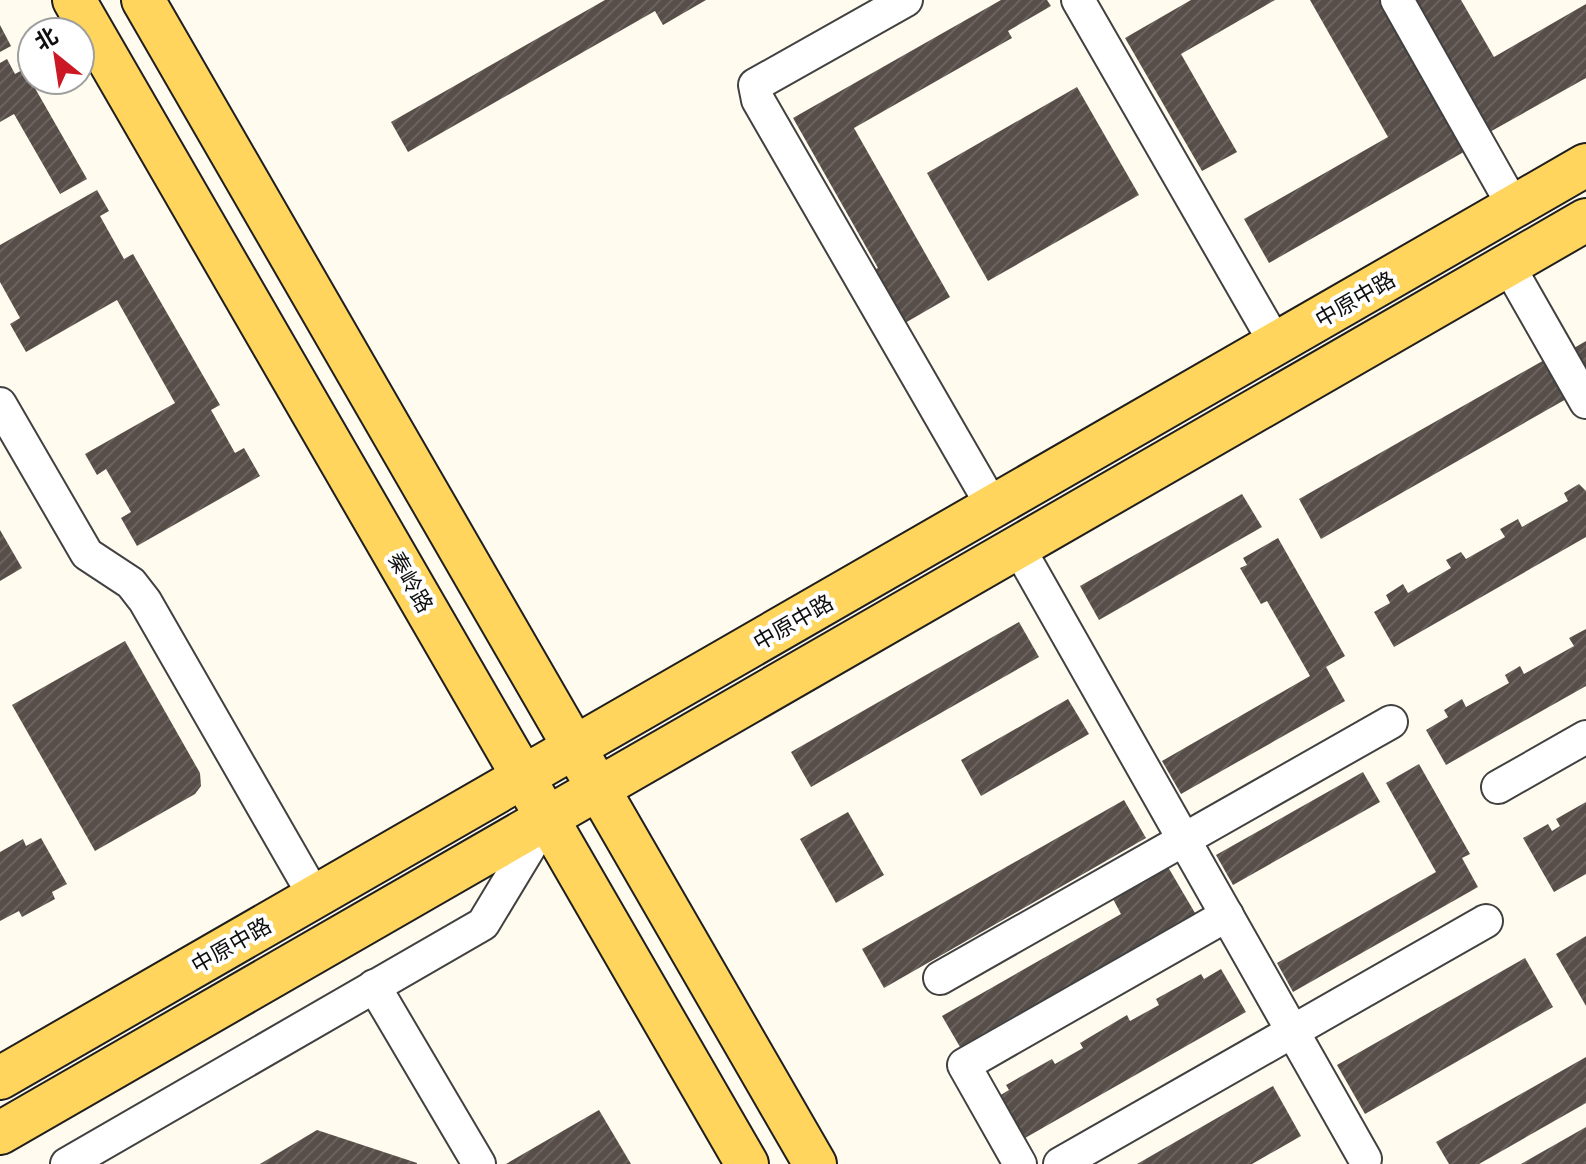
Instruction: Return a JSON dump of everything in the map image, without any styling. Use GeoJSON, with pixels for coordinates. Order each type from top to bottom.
{"type":"FeatureCollection","features":[{"type":"Feature","properties":{"kind":"main road","name":"秦岭路"},"geometry":{"type":"LineString","coordinates":[[74,0],[747,1164]]}},
{"type":"Feature","properties":{"kind":"main road"},"geometry":{"type":"LineString","coordinates":[[143,0],[815,1164]]}},
{"type":"Feature","properties":{"kind":"main road","name":"中原中路"},"geometry":{"type":"LineString","coordinates":[[0,1078],[1586,165]]}},
{"type":"Feature","properties":{"kind":"main road"},"geometry":{"type":"LineString","coordinates":[[0,1133],[1586,220]]}},
{"type":"Feature","properties":{"kind":"street"},"geometry":{"type":"LineString","coordinates":[[906,0],[755,85],[758,100],[993,507]]}},
{"type":"Feature","properties":{"kind":"street"},"geometry":{"type":"LineString","coordinates":[[1078,0],[1276,344]]}},
{"type":"Feature","properties":{"kind":"street"},"geometry":{"type":"LineString","coordinates":[[1397,0],[1514,207]]}},
{"type":"Feature","properties":{"kind":"street"},"geometry":{"type":"LineString","coordinates":[[1508,265],[1586,402]]}},
{"type":"Feature","properties":{"kind":"street"},"geometry":{"type":"LineString","coordinates":[[0,404],[87,554],[131,583],[145,601],[315,897]]}},
{"type":"Feature","properties":{"kind":"street"},"geometry":{"type":"LineString","coordinates":[[1018,547],[1365,1159]]}},
{"type":"Feature","properties":{"kind":"street"},"geometry":{"type":"LineString","coordinates":[[940,978],[1391,722]]}},
{"type":"Feature","properties":{"kind":"street"},"geometry":{"type":"LineString","coordinates":[[1498,787],[1586,737]]}},
{"type":"Feature","properties":{"kind":"street"},"geometry":{"type":"LineString","coordinates":[[67,1164],[483,924],[547,818]]}},
{"type":"Feature","properties":{"kind":"street"},"geometry":{"type":"LineString","coordinates":[[1020,1164],[964,1065],[1227,915]]}},
{"type":"Feature","properties":{"kind":"street"},"geometry":{"type":"LineString","coordinates":[[1060,1164],[1486,921]]}},
{"type":"Feature","properties":{"kind":"street"},"geometry":{"type":"LineString","coordinates":[[374,986],[479,1164]]}},
{"type":"Feature","properties":{"kind":"building"},"geometry":{"type":"Polygon","coordinates":[[[605,0],[706,0],[663,25],[655,11],[408,152],[391,122],[605,0]]]}},
{"type":"Feature","properties":{"kind":"building"},"geometry":{"type":"Polygon","coordinates":[[[1001,0],[1047,0],[1051,6],[1008,31],[1012,38],[854,128],[950,297],[905,323],[874,270],[878,268],[793,118],[1001,0]]]}},
{"type":"Feature","properties":{"kind":"building"},"geometry":{"type":"Polygon","coordinates":[[[1191,0],[1275,0],[1181,54],[1237,152],[1202,171],[1125,38],[1191,0]]]}},
{"type":"Feature","properties":{"kind":"building"},"geometry":{"type":"Polygon","coordinates":[[[1310,0],[1384,0],[1469,149],[1269,263],[1244,219],[1388,137],[1310,0]]]}},
{"type":"Feature","properties":{"kind":"building"},"geometry":{"type":"Polygon","coordinates":[[[1412,0],[1461,0],[1494,57],[1586,4],[1586,78],[1488,133],[1412,0]]]}},
{"type":"Feature","properties":{"kind":"building"},"geometry":{"type":"Polygon","coordinates":[[[0,25],[11,46],[0,52],[0,25]]]}},
{"type":"Feature","properties":{"kind":"building"},"geometry":{"type":"Polygon","coordinates":[[[7,59],[16,73],[16,96],[39,96],[87,179],[60,194],[14,114],[0,122],[0,63],[7,59]]]}},
{"type":"Feature","properties":{"kind":"building"},"geometry":{"type":"Polygon","coordinates":[[[1077,87],[1139,195],[988,281],[927,173],[1077,87]]]}},
{"type":"Feature","properties":{"kind":"building"},"geometry":{"type":"Polygon","coordinates":[[[97,190],[109,211],[100,216],[124,259],[133,254],[220,405],[211,410],[235,453],[244,448],[260,476],[137,546],[121,518],[131,512],[106,469],[97,475],[85,454],[175,403],[117,300],[26,352],[10,324],[20,318],[0,282],[0,245],[97,190]]]}},
{"type":"Feature","properties":{"kind":"building"},"geometry":{"type":"Polygon","coordinates":[[[1586,341],[1586,369],[1574,348],[1586,341]]]}},
{"type":"Feature","properties":{"kind":"building"},"geometry":{"type":"Polygon","coordinates":[[[1546,359],[1568,398],[1321,539],[1299,499],[1546,359]]]}},
{"type":"Feature","properties":{"kind":"building"},"geometry":{"type":"Polygon","coordinates":[[[1579,484],[1586,491],[1586,537],[1394,647],[1374,612],[1390,603],[1386,595],[1403,584],[1408,593],[1451,568],[1446,560],[1461,552],[1466,559],[1505,537],[1500,529],[1518,519],[1522,527],[1568,501],[1564,493],[1579,484]]]}},
{"type":"Feature","properties":{"kind":"building"},"geometry":{"type":"Polygon","coordinates":[[[1242,494],[1262,527],[1099,620],[1080,586],[1242,494]]]}},
{"type":"Feature","properties":{"kind":"building"},"geometry":{"type":"Polygon","coordinates":[[[0,530],[22,568],[0,581],[0,530]]]}},
{"type":"Feature","properties":{"kind":"building"},"geometry":{"type":"Polygon","coordinates":[[[1278,538],[1345,656],[1326,667],[1345,701],[1181,794],[1162,761],[1310,676],[1267,601],[1261,604],[1240,568],[1247,565],[1243,558],[1278,538]]]}},
{"type":"Feature","properties":{"kind":"building"},"geometry":{"type":"Polygon","coordinates":[[[1019,622],[1039,657],[811,787],[791,752],[1019,622]]]}},
{"type":"Feature","properties":{"kind":"building"},"geometry":{"type":"Polygon","coordinates":[[[1586,629],[1586,686],[1446,765],[1426,730],[1448,717],[1444,710],[1462,699],[1466,707],[1509,683],[1505,675],[1520,666],[1524,674],[1574,646],[1569,638],[1586,629]]]}},
{"type":"Feature","properties":{"kind":"building"},"geometry":{"type":"Polygon","coordinates":[[[125,641],[200,773],[201,786],[195,794],[95,851],[12,705],[125,641]]]}},
{"type":"Feature","properties":{"kind":"building"},"geometry":{"type":"Polygon","coordinates":[[[1068,699],[1089,734],[981,796],[961,760],[1068,699]]]}},
{"type":"Feature","properties":{"kind":"building"},"geometry":{"type":"Polygon","coordinates":[[[1419,764],[1470,854],[1462,858],[1478,887],[1293,992],[1277,963],[1436,872],[1386,783],[1419,764]]]}},
{"type":"Feature","properties":{"kind":"building"},"geometry":{"type":"Polygon","coordinates":[[[1363,772],[1380,802],[1233,885],[1216,855],[1363,772]]]}},
{"type":"Feature","properties":{"kind":"building"},"geometry":{"type":"Polygon","coordinates":[[[1124,800],[1146,838],[884,988],[862,949],[1124,800]]]}},
{"type":"Feature","properties":{"kind":"building"},"geometry":{"type":"Polygon","coordinates":[[[1586,802],[1586,874],[1554,892],[1523,838],[1548,824],[1552,831],[1560,826],[1556,819],[1586,802]]]}},
{"type":"Feature","properties":{"kind":"building"},"geometry":{"type":"Polygon","coordinates":[[[848,812],[884,875],[836,903],[800,839],[848,812]]]}},
{"type":"Feature","properties":{"kind":"building"},"geometry":{"type":"Polygon","coordinates":[[[41,838],[67,884],[52,892],[55,899],[22,917],[19,911],[0,921],[0,852],[23,839],[26,846],[41,838]]]}},
{"type":"Feature","properties":{"kind":"building"},"geometry":{"type":"Polygon","coordinates":[[[1168,867],[1195,913],[960,1047],[942,1016],[1121,914],[1113,899],[1168,867]]]}},
{"type":"Feature","properties":{"kind":"building"},"geometry":{"type":"Polygon","coordinates":[[[1586,936],[1586,1006],[1556,954],[1586,936]]]}},
{"type":"Feature","properties":{"kind":"building"},"geometry":{"type":"Polygon","coordinates":[[[1525,958],[1553,1007],[1365,1114],[1337,1065],[1525,958]]]}},
{"type":"Feature","properties":{"kind":"building"},"geometry":{"type":"Polygon","coordinates":[[[1221,969],[1246,1012],[1018,1142],[994,1099],[1009,1090],[1006,1085],[1052,1059],[1055,1064],[1083,1048],[1080,1043],[1127,1015],[1130,1021],[1159,1005],[1156,999],[1201,974],[1204,979],[1221,969]]]}},
{"type":"Feature","properties":{"kind":"building"},"geometry":{"type":"Polygon","coordinates":[[[1586,1057],[1586,1103],[1479,1164],[1449,1164],[1436,1142],[1586,1057]]]}},
{"type":"Feature","properties":{"kind":"building"},"geometry":{"type":"Polygon","coordinates":[[[1273,1086],[1301,1136],[1252,1164],[1137,1164],[1273,1086]]]}},
{"type":"Feature","properties":{"kind":"building"},"geometry":{"type":"Polygon","coordinates":[[[599,1110],[631,1164],[506,1164],[599,1110]]]}},
{"type":"Feature","properties":{"kind":"building"},"geometry":{"type":"Polygon","coordinates":[[[1586,1127],[1586,1164],[1521,1164],[1586,1127]]]}},
{"type":"Feature","properties":{"kind":"building"},"geometry":{"type":"Polygon","coordinates":[[[317,1130],[417,1163],[417,1164],[260,1164],[317,1130]]]}}]}
